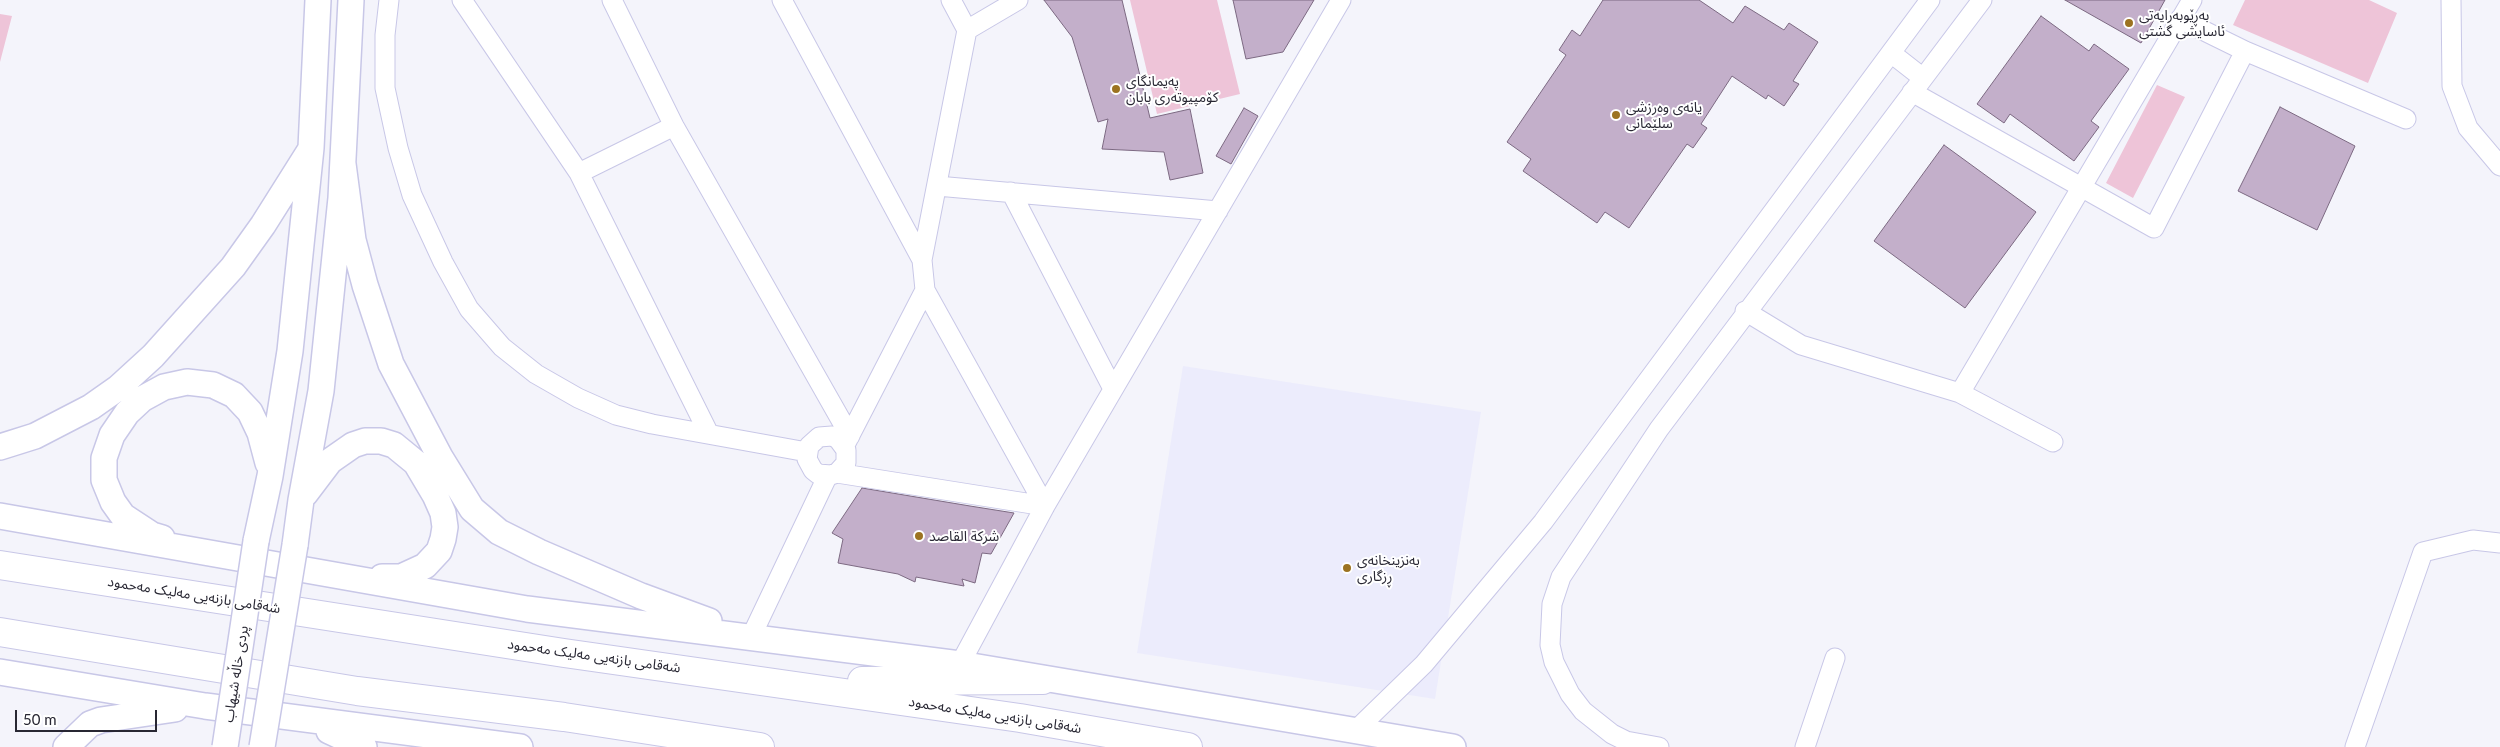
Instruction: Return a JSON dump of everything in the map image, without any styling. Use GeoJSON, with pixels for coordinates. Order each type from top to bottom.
{"type":"FeatureCollection","features":[{"type":"Feature","properties":{"kind":"highway","name":"شەقامی بازنەیی مەلیک مەحمود"},"geometry":{"type":"LineString","coordinates":[[0,564],[564,653],[1020,718],[1188,747]]}},
{"type":"Feature","properties":{"kind":"highway"},"geometry":{"type":"LineString","coordinates":[[0,632],[357,691],[564,717],[760,747]]}},
{"type":"Feature","properties":{"kind":"highway"},"geometry":{"type":"LineString","coordinates":[[777,682],[1043,680]]}},
{"type":"Feature","properties":{"kind":"main road","name":"پردی خاڵە شیهاب"},"geometry":{"type":"LineString","coordinates":[[225,747],[256,541],[270,476],[290,351],[311,148],[318,0]]}},
{"type":"Feature","properties":{"kind":"main road"},"geometry":{"type":"LineString","coordinates":[[262,747],[296,545],[301,500],[321,391],[343,164],[351,0]]}},
{"type":"Feature","properties":{"kind":"main road"},"geometry":{"type":"LineString","coordinates":[[0,447],[35,436],[91,407],[118,388],[153,356],[233,267],[263,225],[311,148]]}},
{"type":"Feature","properties":{"kind":"main road"},"geometry":{"type":"LineString","coordinates":[[343,164],[353,240],[390,364],[440,457],[472,509],[499,532],[539,552],[641,596],[751,637]]}},
{"type":"Feature","properties":{"kind":"main road"},"geometry":{"type":"LineString","coordinates":[[229,558],[152,535],[123,516],[113,502],[104,480],[104,458],[112,434],[127,414],[142,399],[164,387],[187,382],[213,385],[234,395],[250,412],[260,433],[270,476]]}},
{"type":"Feature","properties":{"kind":"main road"},"geometry":{"type":"LineString","coordinates":[[301,500],[330,461],[353,445],[366,441],[381,441],[394,445],[406,453],[416,463],[435,495],[445,527],[439,551],[433,560],[416,572],[401,577],[342,577]]}},
{"type":"Feature","properties":{"kind":"main road"},"geometry":{"type":"LineString","coordinates":[[0,516],[229,558],[527,609],[960,664],[1043,680],[1199,703],[1453,747]]}},
{"type":"Feature","properties":{"kind":"main road"},"geometry":{"type":"LineString","coordinates":[[0,672],[205,706],[520,747]]}},
{"type":"Feature","properties":{"kind":"main road"},"geometry":{"type":"LineString","coordinates":[[66,747],[85,728],[101,720],[163,710],[205,706]]}},
{"type":"Feature","properties":{"kind":"main road"},"geometry":{"type":"LineString","coordinates":[[293,718],[344,736],[364,747]]}},
{"type":"Feature","properties":{"kind":"street"},"geometry":{"type":"LineString","coordinates":[[389,0],[385,35],[385,88],[398,148],[412,195],[443,262],[468,309],[502,347],[536,374],[578,398],[633,420],[807,452]]}},
{"type":"Feature","properties":{"kind":"street"},"geometry":{"type":"LineString","coordinates":[[462,0],[579,173],[709,434]]}},
{"type":"Feature","properties":{"kind":"street"},"geometry":{"type":"LineString","coordinates":[[612,0],[674,126],[847,442]]}},
{"type":"Feature","properties":{"kind":"street"},"geometry":{"type":"LineString","coordinates":[[782,0],[922,260]]}},
{"type":"Feature","properties":{"kind":"street"},"geometry":{"type":"LineString","coordinates":[[951,0],[967,30],[922,260],[925,290],[1045,506]]}},
{"type":"Feature","properties":{"kind":"street"},"geometry":{"type":"LineString","coordinates":[[967,30],[1018,0]]}},
{"type":"Feature","properties":{"kind":"street"},"geometry":{"type":"LineString","coordinates":[[960,664],[1045,506],[1342,0]]}},
{"type":"Feature","properties":{"kind":"street"},"geometry":{"type":"LineString","coordinates":[[1354,731],[1424,664],[1543,522],[1930,0]]}},
{"type":"Feature","properties":{"kind":"street"},"geometry":{"type":"LineString","coordinates":[[1659,747],[1626,741],[1612,734],[1583,712],[1570,694],[1554,662],[1550,645],[1552,604],[1561,577],[1648,446],[1745,311],[1982,0]]}},
{"type":"Feature","properties":{"kind":"street"},"geometry":{"type":"LineString","coordinates":[[1960,392],[2192,0]]}},
{"type":"Feature","properties":{"kind":"street"},"geometry":{"type":"LineString","coordinates":[[2451,0],[2452,86],[2468,128],[2500,166]]}},
{"type":"Feature","properties":{"kind":"street"},"geometry":{"type":"LineString","coordinates":[[2180,19],[2245,51],[2406,118]]}},
{"type":"Feature","properties":{"kind":"street"},"geometry":{"type":"LineString","coordinates":[[1891,53],[1918,85],[2154,228],[2245,51]]}},
{"type":"Feature","properties":{"kind":"street"},"geometry":{"type":"LineString","coordinates":[[579,173],[674,126]]}},
{"type":"Feature","properties":{"kind":"street"},"geometry":{"type":"LineString","coordinates":[[937,186],[1218,211]]}},
{"type":"Feature","properties":{"kind":"street"},"geometry":{"type":"LineString","coordinates":[[1011,192],[1113,389]]}},
{"type":"Feature","properties":{"kind":"street"},"geometry":{"type":"LineString","coordinates":[[751,637],[832,474],[846,463],[847,442],[925,290]]}},
{"type":"Feature","properties":{"kind":"street"},"geometry":{"type":"LineString","coordinates":[[1745,311],[1801,345],[1960,392],[2053,442]]}},
{"type":"Feature","properties":{"kind":"street"},"geometry":{"type":"LineString","coordinates":[[847,442],[825,436],[814,441],[807,452],[807,458],[813,470],[1045,506]]}},
{"type":"Feature","properties":{"kind":"street"},"geometry":{"type":"LineString","coordinates":[[2355,747],[2423,552],[2473,540],[2500,543]]}},
{"type":"Feature","properties":{"kind":"street"},"geometry":{"type":"LineString","coordinates":[[1805,747],[1835,658]]}},
{"type":"Feature","properties":{"kind":"shaded area"},"geometry":{"type":"Polygon","coordinates":[[[1130,0],[1217,0],[1240,94],[1157,114],[1130,0]]]}},
{"type":"Feature","properties":{"kind":"shaded area"},"geometry":{"type":"Polygon","coordinates":[[[2245,0],[2369,0],[2397,13],[2368,83],[2233,25],[2245,0]]]}},
{"type":"Feature","properties":{"kind":"shaded area"},"geometry":{"type":"Polygon","coordinates":[[[0,14],[12,16],[0,62],[0,14]]]}},
{"type":"Feature","properties":{"kind":"shaded area"},"geometry":{"type":"Polygon","coordinates":[[[2157,85],[2185,97],[2133,198],[2106,183],[2157,85]]]}},
{"type":"Feature","properties":{"kind":"shaded area"},"geometry":{"type":"Polygon","coordinates":[[[1183,366],[1481,412],[1435,699],[1137,653],[1183,366]]]}},
{"type":"Feature","properties":{"kind":"building","name":"پەیمانگای کۆمپیوتەری بابان"},"geometry":{"type":"Polygon","coordinates":[[[1044,0],[1122,0],[1150,118],[1190,109],[1203,173],[1170,180],[1164,152],[1102,149],[1108,119],[1098,122],[1072,37],[1044,0]]]}},
{"type":"Feature","properties":{"kind":"building"},"geometry":{"type":"Polygon","coordinates":[[[1233,0],[1314,0],[1283,52],[1246,59],[1233,0]]]}},
{"type":"Feature","properties":{"kind":"building","name":"یانەی وەرزشی سلێمانی"},"geometry":{"type":"Polygon","coordinates":[[[1603,0],[1699,0],[1733,23],[1745,6],[1784,30],[1789,23],[1818,42],[1793,81],[1799,84],[1784,106],[1768,95],[1766,99],[1732,76],[1701,124],[1707,128],[1693,148],[1687,144],[1629,228],[1605,212],[1597,223],[1523,171],[1531,159],[1507,142],[1566,55],[1559,50],[1572,30],[1580,36],[1603,0]]]}},
{"type":"Feature","properties":{"kind":"building","name":"بەڕێوبەرایەتی ئاسایشی گشتی"},"geometry":{"type":"Polygon","coordinates":[[[2065,0],[2165,0],[2141,43],[2065,0]]]}},
{"type":"Feature","properties":{"kind":"building"},"geometry":{"type":"Polygon","coordinates":[[[2041,16],[2089,51],[2094,44],[2129,69],[2091,121],[2099,127],[2074,161],[2010,114],[2004,123],[1977,104],[2041,16]]]}},
{"type":"Feature","properties":{"kind":"building"},"geometry":{"type":"Polygon","coordinates":[[[2280,107],[2355,146],[2317,230],[2238,191],[2280,107]]]}},
{"type":"Feature","properties":{"kind":"building"},"geometry":{"type":"Polygon","coordinates":[[[1244,108],[1258,116],[1231,164],[1216,156],[1244,108]]]}},
{"type":"Feature","properties":{"kind":"building"},"geometry":{"type":"Polygon","coordinates":[[[1944,145],[2036,212],[1965,308],[1874,241],[1944,145]]]}},
{"type":"Feature","properties":{"kind":"building","name":"شركة القاصد"},"geometry":{"type":"Polygon","coordinates":[[[862,488],[1014,513],[991,554],[982,553],[975,583],[962,579],[964,586],[916,577],[915,582],[898,574],[838,563],[843,539],[832,533],[862,488]]]}},
{"type":"Feature","properties":{"kind":"place","name":"بەڕێوبەرایەتی ئاسایشی گشتی"},"geometry":{"type":"Point","coordinates":[2129,23]}},
{"type":"Feature","properties":{"kind":"place","name":"پەیمانگای کۆمپیوتەری بابان"},"geometry":{"type":"Point","coordinates":[1116,89]}},
{"type":"Feature","properties":{"kind":"place","name":"یانەی وەرزشی سلێمانی"},"geometry":{"type":"Point","coordinates":[1616,115]}},
{"type":"Feature","properties":{"kind":"place","name":"شركة القاصد"},"geometry":{"type":"Point","coordinates":[919,536]}},
{"type":"Feature","properties":{"kind":"place","name":"بەنزینخانەی ڕزگاری"},"geometry":{"type":"Point","coordinates":[1347,568]}}]}
